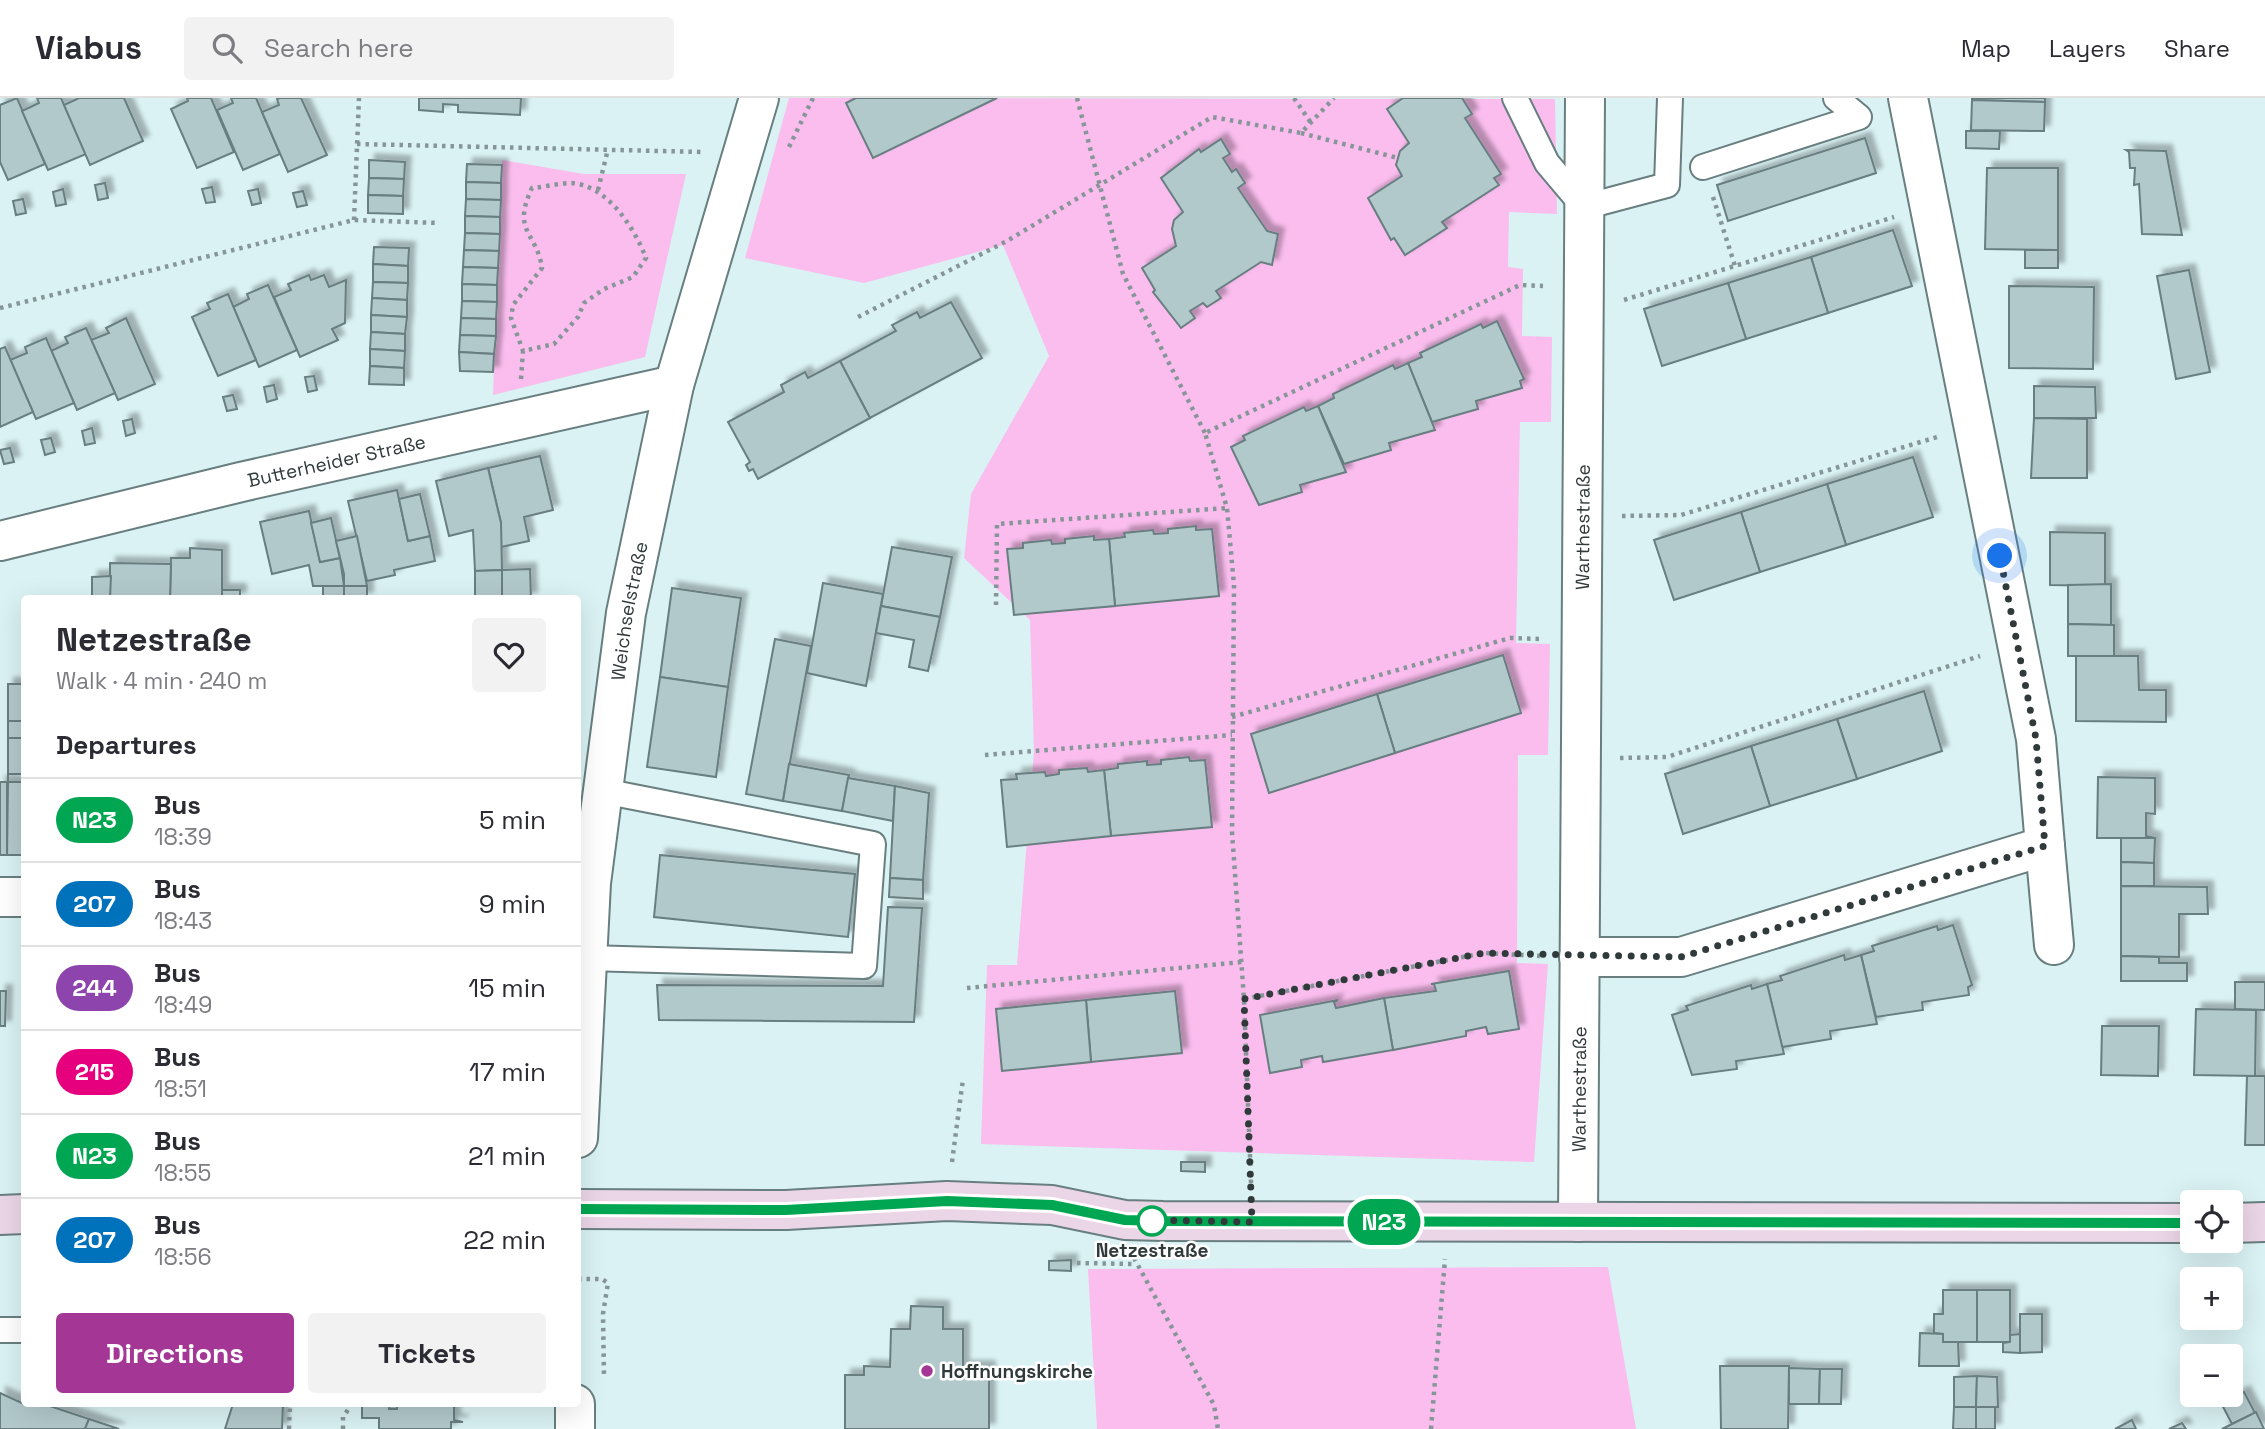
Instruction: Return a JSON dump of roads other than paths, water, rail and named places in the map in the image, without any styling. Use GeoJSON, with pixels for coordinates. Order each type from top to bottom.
{"type":"FeatureCollection","features":[{"type":"Feature","properties":{"kind":"main road"},"geometry":{"type":"LineString","coordinates":[[581,1209],[786,1210],[947,1201],[1052,1205],[1125,1220],[2180,1223]]}},
{"type":"Feature","properties":{"kind":"main road"},"geometry":{"type":"LineString","coordinates":[[0,1215],[21,1214]]}},
{"type":"Feature","properties":{"kind":"main road"},"geometry":{"type":"LineString","coordinates":[[2243,1223],[2265,1222]]}},
{"type":"Feature","properties":{"kind":"street","name":"Weichselstraße"},"geometry":{"type":"LineString","coordinates":[[581,1078],[591,883],[626,613],[674,385],[759,98]]}},
{"type":"Feature","properties":{"kind":"street","name":"Warthestraße"},"geometry":{"type":"LineString","coordinates":[[1578,1222],[1585,98]]}},
{"type":"Feature","properties":{"kind":"street"},"geometry":{"type":"LineString","coordinates":[[1908,98],[1976,425],[2036,739],[2054,945]]}},
{"type":"Feature","properties":{"kind":"street","name":"Butterheider Straße"},"geometry":{"type":"LineString","coordinates":[[0,541],[518,418],[674,385]]}},
{"type":"Feature","properties":{"kind":"street"},"geometry":{"type":"LineString","coordinates":[[1580,957],[1681,957],[2045,846]]}},
{"type":"Feature","properties":{"kind":"street"},"geometry":{"type":"LineString","coordinates":[[0,897],[21,897]]}},
{"type":"Feature","properties":{"kind":"street"},"geometry":{"type":"LineString","coordinates":[[575,1407],[575,1429]]}},
{"type":"Feature","properties":{"kind":"lane"},"geometry":{"type":"LineString","coordinates":[[1515,98],[1547,163],[1584,207],[1667,185],[1670,98]]}},
{"type":"Feature","properties":{"kind":"lane"},"geometry":{"type":"LineString","coordinates":[[1703,167],[1859,117],[1836,98]]}},
{"type":"Feature","properties":{"kind":"lane"},"geometry":{"type":"LineString","coordinates":[[587,958],[864,966],[873,844],[603,791]]}},
{"type":"Feature","properties":{"kind":"lane"},"geometry":{"type":"LineString","coordinates":[[0,1330],[21,1330]]}},
{"type":"Feature","properties":{"kind":"place","name":"Netzestraße"},"geometry":{"type":"Point","coordinates":[1152,1221]}},
{"type":"Feature","properties":{"kind":"place","name":"Hoffnungskirche"},"geometry":{"type":"Point","coordinates":[927,1371]}}]}
